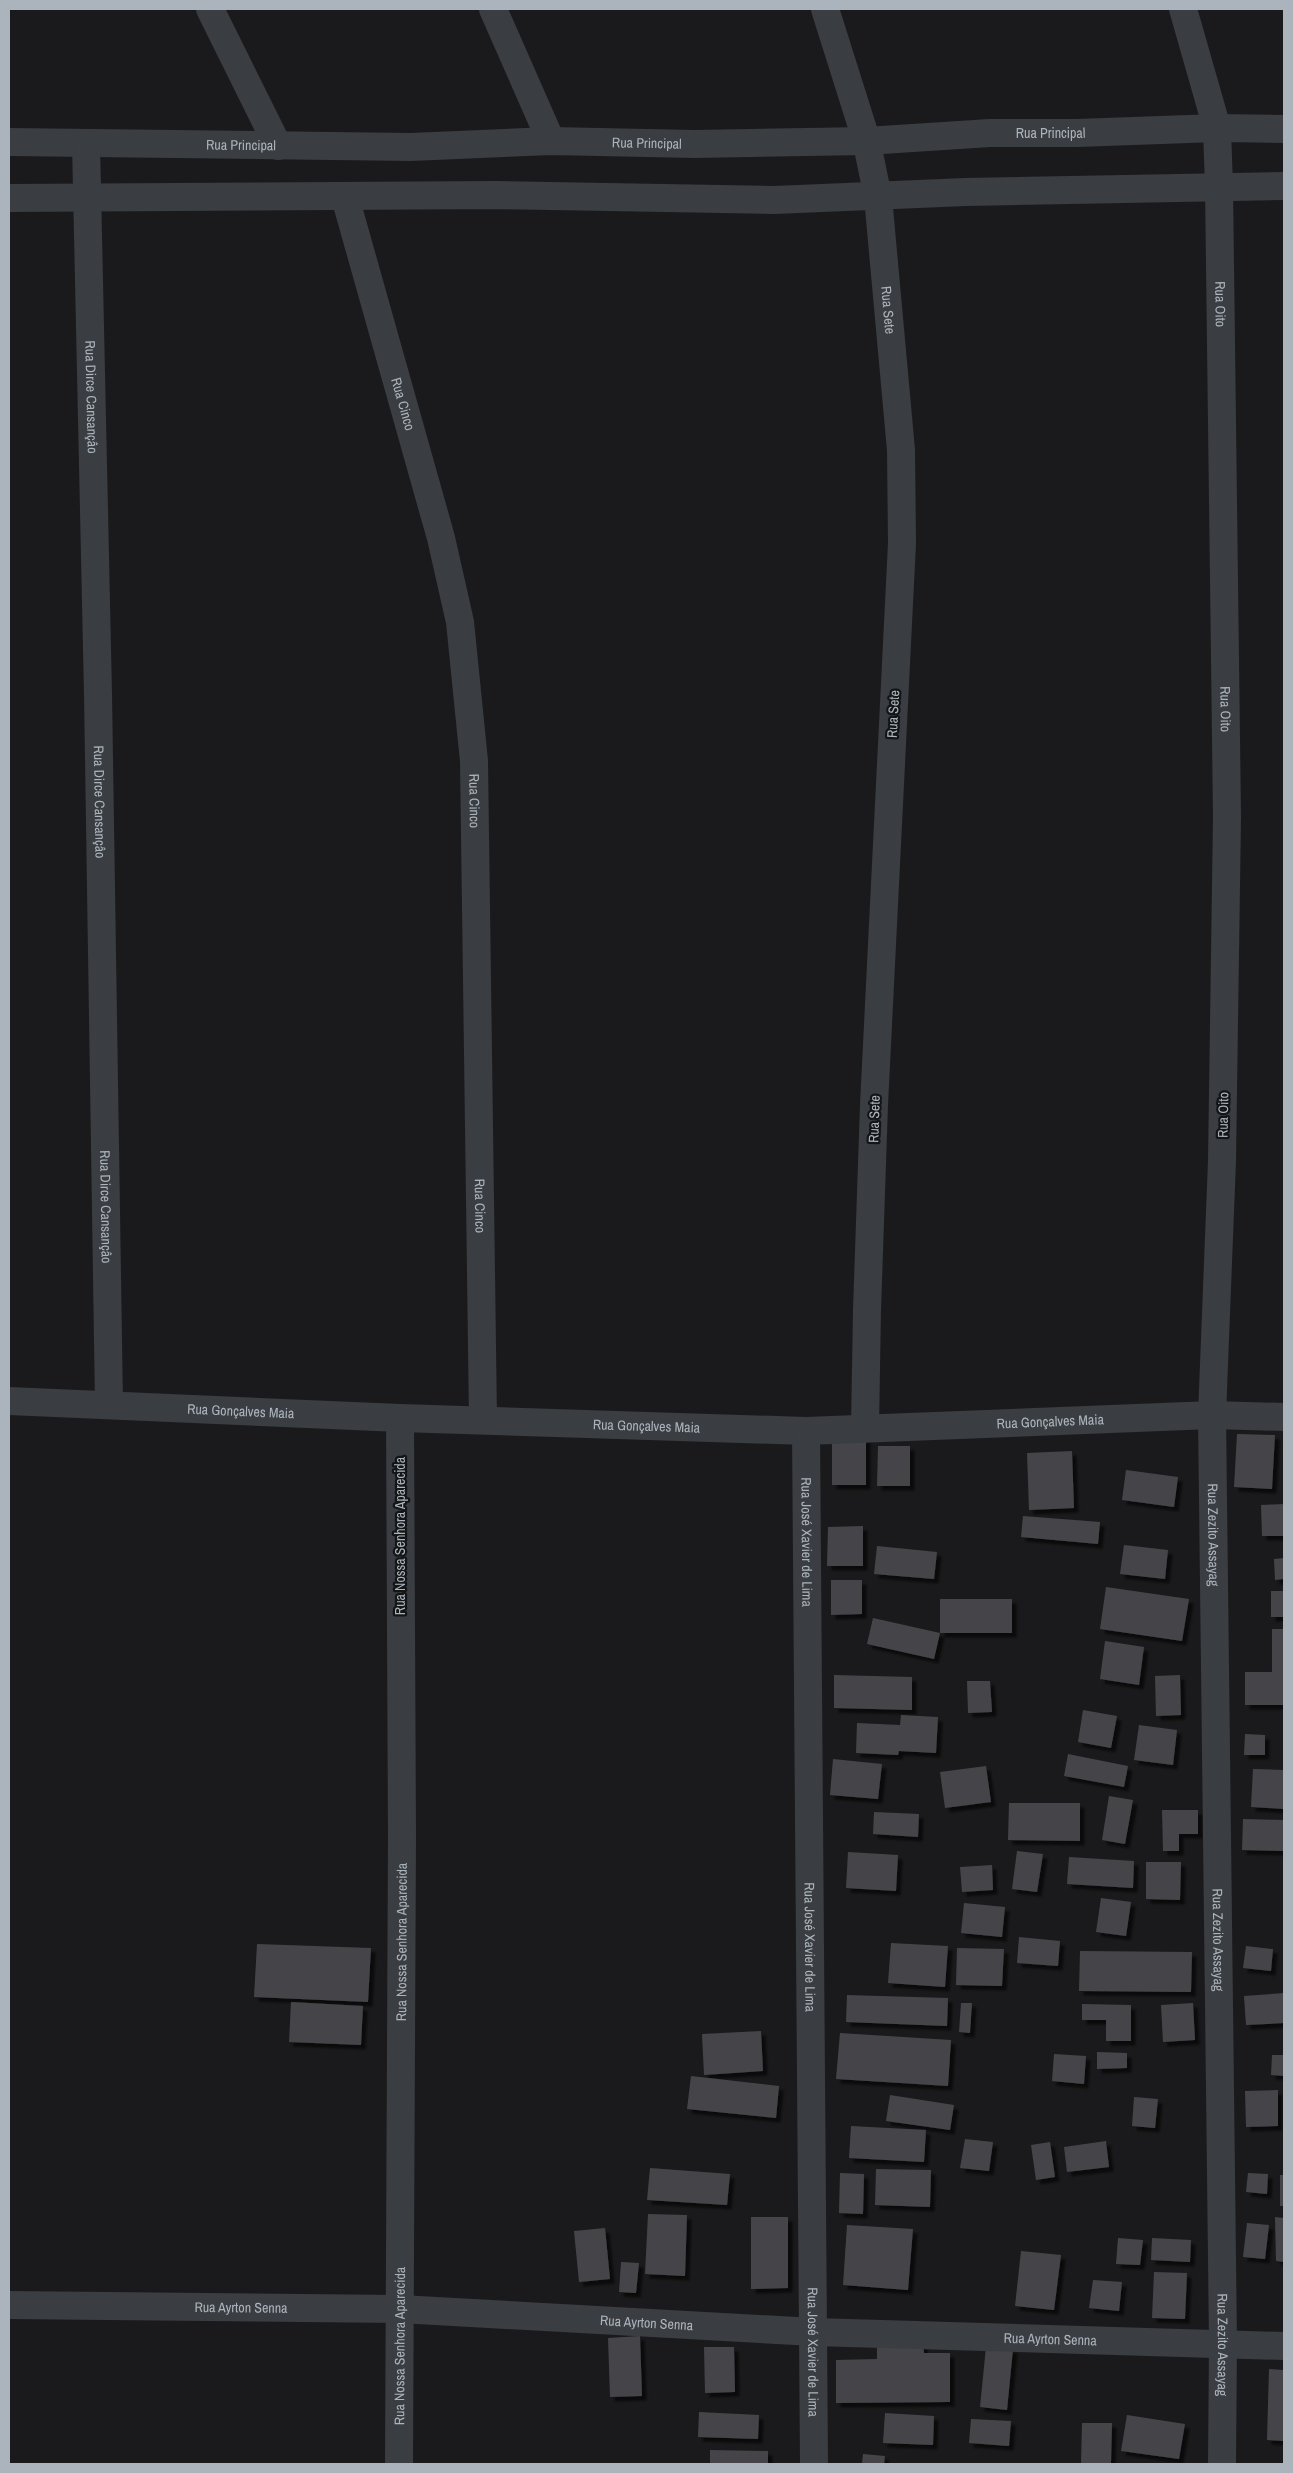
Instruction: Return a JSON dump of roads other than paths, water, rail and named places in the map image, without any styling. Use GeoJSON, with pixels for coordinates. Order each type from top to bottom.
{"type":"FeatureCollection","features":[{"type":"Feature","properties":{"kind":"street"},"geometry":{"type":"LineString","coordinates":[[210,9],[278,146]]}},
{"type":"Feature","properties":{"kind":"street"},"geometry":{"type":"LineString","coordinates":[[493,9],[552,141]]}},
{"type":"Feature","properties":{"kind":"street","name":"Rua Sete"},"geometry":{"type":"LineString","coordinates":[[825,9],[866,141],[878,197],[901,450],[902,543],[874,1105],[867,1300],[866,1428]]}},
{"type":"Feature","properties":{"kind":"street","name":"Rua Oito"},"geometry":{"type":"LineString","coordinates":[[1183,9],[1217,128],[1219,187],[1227,816],[1222,1161],[1212,1415]]}},
{"type":"Feature","properties":{"kind":"street","name":"Rua Principal"},"geometry":{"type":"LineString","coordinates":[[9,142],[411,147],[552,141],[695,144],[866,141],[990,133],[1077,134],[1217,128],[1284,128]]}},
{"type":"Feature","properties":{"kind":"street","name":"Rua Dirce Cansançâo"},"geometry":{"type":"LineString","coordinates":[[86,143],[109,1405]]}},
{"type":"Feature","properties":{"kind":"street"},"geometry":{"type":"LineString","coordinates":[[9,198],[497,196],[774,200],[966,192],[1284,186]]}},
{"type":"Feature","properties":{"kind":"street","name":"Rua Cinco"},"geometry":{"type":"LineString","coordinates":[[345,197],[441,538],[460,622],[466,672],[474,762],[483,1419]]}},
{"type":"Feature","properties":{"kind":"street","name":"Rua Gonçalves Maia"},"geometry":{"type":"LineString","coordinates":[[9,1401],[400,1418],[483,1419],[806,1431],[1212,1415],[1284,1417]]}},
{"type":"Feature","properties":{"kind":"street","name":"Rua Zezito Assayag"},"geometry":{"type":"LineString","coordinates":[[1212,1415],[1223,2343],[1222,2464]]}},
{"type":"Feature","properties":{"kind":"street","name":"Rua Nossa Senhora Aparecida"},"geometry":{"type":"LineString","coordinates":[[399,2464],[402,1837],[400,1418]]}},
{"type":"Feature","properties":{"kind":"street","name":"Rua José Xavier de Lima"},"geometry":{"type":"LineString","coordinates":[[806,1431],[814,2464]]}},
{"type":"Feature","properties":{"kind":"street","name":"Rua Ayrton Senna"},"geometry":{"type":"LineString","coordinates":[[9,2305],[400,2309],[814,2332],[1284,2346]]}}]}
